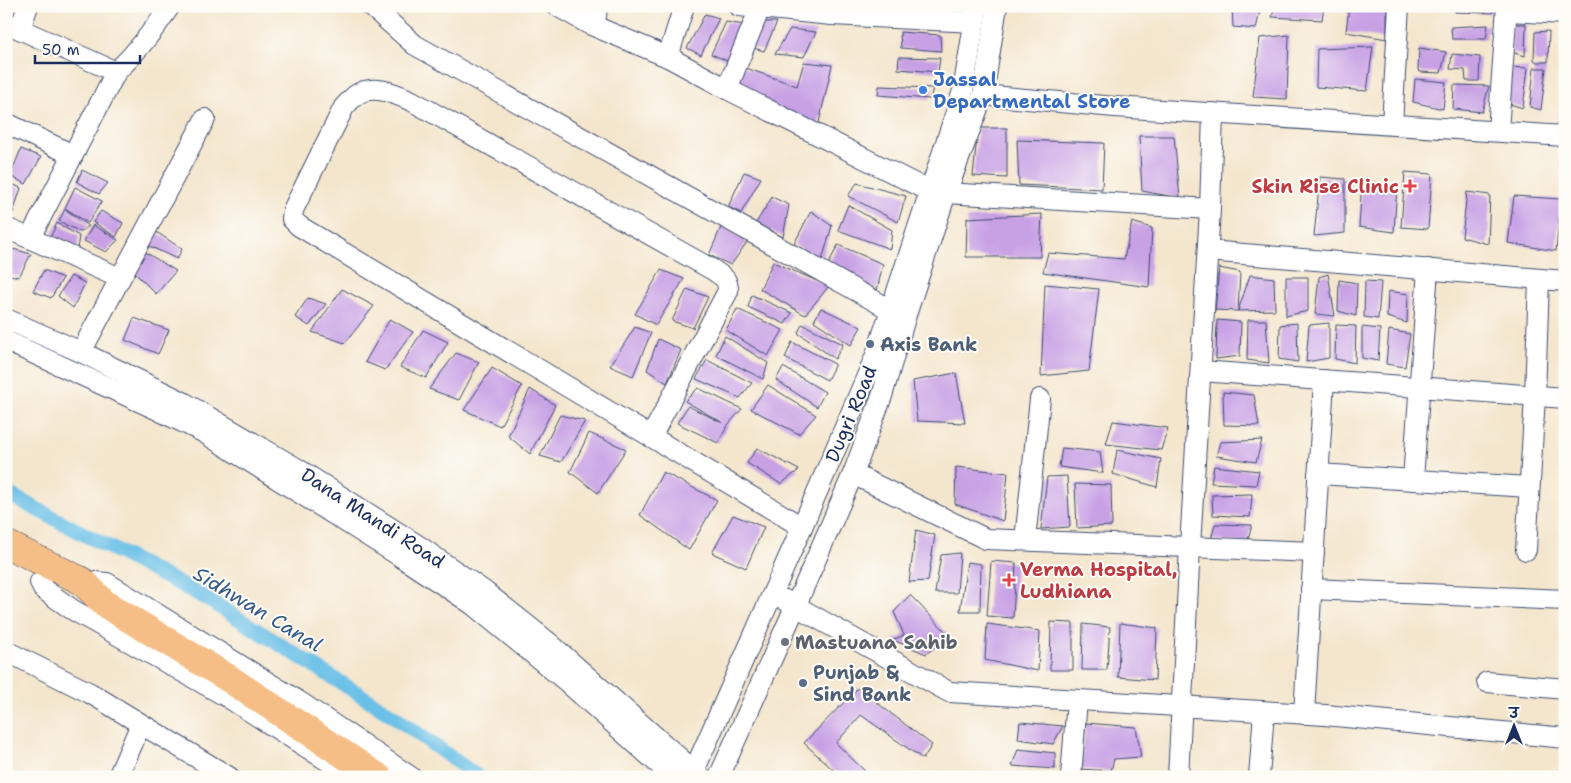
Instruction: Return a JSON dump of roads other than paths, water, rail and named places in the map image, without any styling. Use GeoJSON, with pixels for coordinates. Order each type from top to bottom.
{"type":"FeatureCollection","features":[{"type":"Feature","properties":{"kind":"highway"},"geometry":{"type":"LineString","coordinates":[[6,544],[82,581],[108,606],[228,678],[378,777]]}},
{"type":"Feature","properties":{"kind":"highway"},"geometry":{"type":"LineString","coordinates":[[6,562],[40,582],[79,600],[108,606]]}},
{"type":"Feature","properties":{"kind":"street"},"geometry":{"type":"LineString","coordinates":[[28,6],[13,26],[116,72]]}},
{"type":"Feature","properties":{"kind":"street"},"geometry":{"type":"LineString","coordinates":[[30,238],[116,72],[148,37],[170,6]]}},
{"type":"Feature","properties":{"kind":"street"},"geometry":{"type":"LineString","coordinates":[[371,6],[415,46],[891,310]]}},
{"type":"Feature","properties":{"kind":"street"},"geometry":{"type":"LineString","coordinates":[[557,6],[594,26],[668,57],[726,89],[938,192],[1210,209]]}},
{"type":"Feature","properties":{"kind":"street"},"geometry":{"type":"LineString","coordinates":[[594,26],[598,6]]}},
{"type":"Feature","properties":{"kind":"street"},"geometry":{"type":"LineString","coordinates":[[668,57],[684,6]]}},
{"type":"Feature","properties":{"kind":"street"},"geometry":{"type":"LineString","coordinates":[[739,6],[832,15],[975,14]]}},
{"type":"Feature","properties":{"kind":"street","name":"Dugri Road"},"geometry":{"type":"LineString","coordinates":[[695,775],[876,355],[891,310],[938,192],[983,95],[997,6]]}},
{"type":"Feature","properties":{"kind":"street"},"geometry":{"type":"LineString","coordinates":[[1392,124],[1399,6]]}},
{"type":"Feature","properties":{"kind":"street"},"geometry":{"type":"LineString","coordinates":[[726,89],[760,8]]}},
{"type":"Feature","properties":{"kind":"street"},"geometry":{"type":"LineString","coordinates":[[1498,131],[1507,9],[1565,14]]}},
{"type":"Feature","properties":{"kind":"street","name":"Dugri Road"},"geometry":{"type":"LineString","coordinates":[[719,777],[853,474],[882,396],[906,315],[963,91],[975,14]]}},
{"type":"Feature","properties":{"kind":"street"},"geometry":{"type":"LineString","coordinates":[[651,437],[725,298],[728,291],[726,279],[412,101],[386,90],[368,90],[356,94],[344,106],[293,210],[292,219],[299,226],[651,437],[802,527]]}},
{"type":"Feature","properties":{"kind":"street"},"geometry":{"type":"LineString","coordinates":[[983,95],[1115,107],[1565,136]]}},
{"type":"Feature","properties":{"kind":"street"},"geometry":{"type":"LineString","coordinates":[[1178,777],[1208,250],[1213,113]]}},
{"type":"Feature","properties":{"kind":"street"},"geometry":{"type":"LineString","coordinates":[[81,352],[205,119]]}},
{"type":"Feature","properties":{"kind":"street"},"geometry":{"type":"LineString","coordinates":[[6,123],[73,155]]}},
{"type":"Feature","properties":{"kind":"street"},"geometry":{"type":"LineString","coordinates":[[6,228],[120,278]]}},
{"type":"Feature","properties":{"kind":"street"},"geometry":{"type":"LineString","coordinates":[[1208,250],[1565,281]]}},
{"type":"Feature","properties":{"kind":"street"},"geometry":{"type":"LineString","coordinates":[[1413,480],[1428,269]]}},
{"type":"Feature","properties":{"kind":"street"},"geometry":{"type":"LineString","coordinates":[[1526,550],[1539,279]]}},
{"type":"Feature","properties":{"kind":"street","name":"Dana Mandi Road"},"geometry":{"type":"LineString","coordinates":[[6,319],[81,352],[183,402],[290,464],[419,546],[484,591],[548,640],[695,775]]}},
{"type":"Feature","properties":{"kind":"street"},"geometry":{"type":"LineString","coordinates":[[6,341],[203,432],[398,555],[472,604],[566,681],[673,777]]}},
{"type":"Feature","properties":{"kind":"street"},"geometry":{"type":"LineString","coordinates":[[1201,371],[1565,398]]}},
{"type":"Feature","properties":{"kind":"street"},"geometry":{"type":"LineString","coordinates":[[1304,714],[1324,380]]}},
{"type":"Feature","properties":{"kind":"street"},"geometry":{"type":"LineString","coordinates":[[1026,540],[1040,399]]}},
{"type":"Feature","properties":{"kind":"street"},"geometry":{"type":"LineString","coordinates":[[853,474],[986,539],[1314,552]]}},
{"type":"Feature","properties":{"kind":"street"},"geometry":{"type":"LineString","coordinates":[[1318,474],[1529,487]]}},
{"type":"Feature","properties":{"kind":"street"},"geometry":{"type":"LineString","coordinates":[[82,581],[107,583],[303,704],[411,777]]}},
{"type":"Feature","properties":{"kind":"street"},"geometry":{"type":"LineString","coordinates":[[40,582],[43,589],[73,610],[229,698],[353,777]]}},
{"type":"Feature","properties":{"kind":"street"},"geometry":{"type":"LineString","coordinates":[[1311,589],[1565,600]]}},
{"type":"Feature","properties":{"kind":"street"},"geometry":{"type":"LineString","coordinates":[[773,593],[949,692],[1304,714],[1565,738]]}},
{"type":"Feature","properties":{"kind":"street"},"geometry":{"type":"LineString","coordinates":[[6,651],[90,694],[229,777]]}},
{"type":"Feature","properties":{"kind":"street"},"geometry":{"type":"LineString","coordinates":[[1487,682],[1565,689]]}},
{"type":"Feature","properties":{"kind":"street"},"geometry":{"type":"LineString","coordinates":[[1071,777],[1077,700]]}},
{"type":"Feature","properties":{"kind":"street"},"geometry":{"type":"LineString","coordinates":[[1259,777],[1264,712]]}},
{"type":"Feature","properties":{"kind":"street"},"geometry":{"type":"LineString","coordinates":[[118,777],[141,724]]}},
{"type":"Feature","properties":{"kind":"waterway","name":"Sidhwan Canal"},"geometry":{"type":"LineString","coordinates":[[6,493],[204,597],[391,714],[478,777]]}},
{"type":"Feature","properties":{"kind":"place","name":"Jassal Departmental Store"},"geometry":{"type":"Point","coordinates":[923,90]}},
{"type":"Feature","properties":{"kind":"place","name":"Skin Rise Clinic"},"geometry":{"type":"Point","coordinates":[1410,186]}},
{"type":"Feature","properties":{"kind":"place","name":"Axis Bank"},"geometry":{"type":"Point","coordinates":[870,344]}},
{"type":"Feature","properties":{"kind":"place","name":"Verma Hospital, Ludhiana"},"geometry":{"type":"Point","coordinates":[1009,580]}},
{"type":"Feature","properties":{"kind":"place","name":"Mastuana Sahib"},"geometry":{"type":"Point","coordinates":[785,642]}},
{"type":"Feature","properties":{"kind":"place","name":"Punjab & Sind Bank"},"geometry":{"type":"Point","coordinates":[803,683]}}]}
